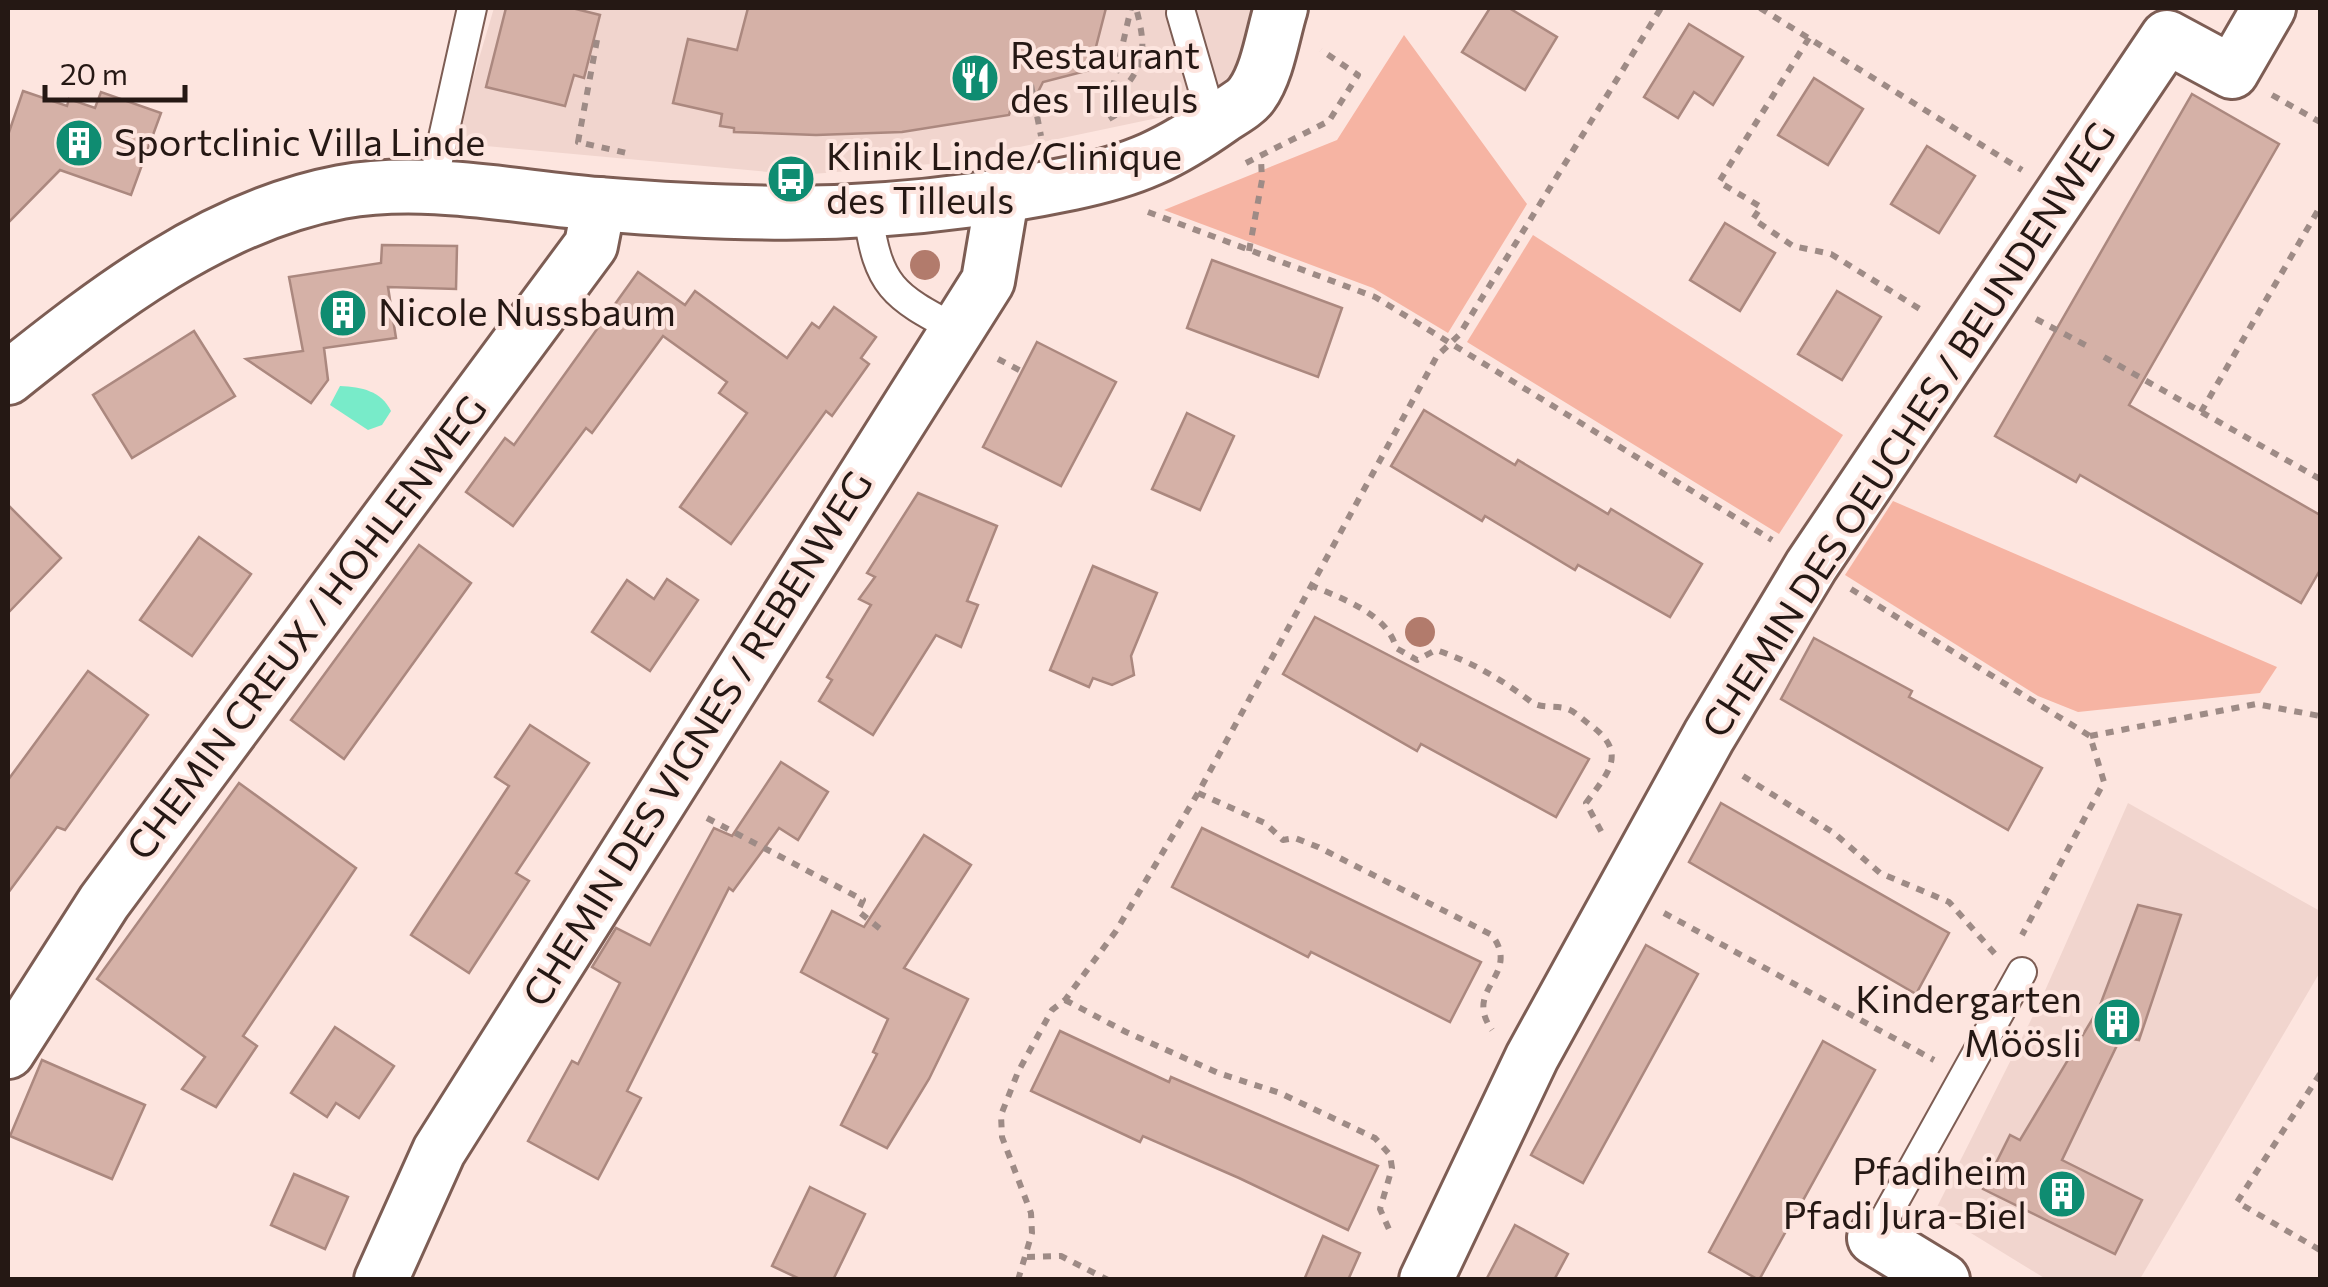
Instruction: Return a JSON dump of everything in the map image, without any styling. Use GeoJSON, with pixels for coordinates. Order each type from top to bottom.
{"type":"FeatureCollection","features":[{"type":"Feature","properties":{"kind":"street"},"geometry":{"type":"LineString","coordinates":[[8,378],[89,313],[157,269],[277,208],[344,192],[432,188],[753,215],[868,214],[1002,198],[1159,160],[1252,94],[1280,8]]}},
{"type":"Feature","properties":{"kind":"street","name":"CHEMIN DES OEUCHES / BEUNDENWEG"},"geometry":{"type":"LineString","coordinates":[[1426,1280],[1532,1057],[1703,746],[1811,566],[2166,38],[2232,72],[2269,8]]}},
{"type":"Feature","properties":{"kind":"street","name":"CHEMIN DES VIGNES / REBENWEG"},"geometry":{"type":"LineString","coordinates":[[381,1280],[439,1151],[988,281],[1002,198]]}},
{"type":"Feature","properties":{"kind":"street","name":"CHEMIN CREUX / HOHLENWEG"},"geometry":{"type":"LineString","coordinates":[[8,1052],[104,902],[591,245],[599,204]]}},
{"type":"Feature","properties":{"kind":"street"},"geometry":{"type":"LineString","coordinates":[[1874,1238],[1943,1280]]}},
{"type":"Feature","properties":{"kind":"lane"},"geometry":{"type":"LineString","coordinates":[[432,188],[472,8]]}},
{"type":"Feature","properties":{"kind":"lane"},"geometry":{"type":"LineString","coordinates":[[1181,13],[1204,92],[1208,127]]}},
{"type":"Feature","properties":{"kind":"lane"},"geometry":{"type":"LineString","coordinates":[[868,214],[874,259],[890,286],[919,310],[956,329]]}},
{"type":"Feature","properties":{"kind":"lane"},"geometry":{"type":"LineString","coordinates":[[1874,1238],[2014,962]]}},
{"type":"Feature","properties":{"kind":"path"},"geometry":{"type":"LineString","coordinates":[[1134,8],[1145,43],[1136,75],[1108,105],[1134,8]]}},
{"type":"Feature","properties":{"kind":"path"},"geometry":{"type":"LineString","coordinates":[[1018,1280],[1027,1257],[1031,1213],[1002,1137],[1001,1115],[1043,1026],[1116,931],[1198,793],[1447,344],[1458,335],[1660,8]]}},
{"type":"Feature","properties":{"kind":"path"},"geometry":{"type":"LineString","coordinates":[[1760,8],[2032,176]]}},
{"type":"Feature","properties":{"kind":"path"},"geometry":{"type":"LineString","coordinates":[[1809,38],[1719,182],[1761,207],[1752,220],[1793,246],[1831,254],[1937,319]]}},
{"type":"Feature","properties":{"kind":"path"},"geometry":{"type":"LineString","coordinates":[[598,40],[577,145],[631,154]]}},
{"type":"Feature","properties":{"kind":"path"},"geometry":{"type":"LineString","coordinates":[[1316,46],[1358,75],[1328,122]]}},
{"type":"Feature","properties":{"kind":"path"},"geometry":{"type":"LineString","coordinates":[[1031,85],[1040,132]]}},
{"type":"Feature","properties":{"kind":"path"},"geometry":{"type":"LineString","coordinates":[[1036,94],[1040,118]]}},
{"type":"Feature","properties":{"kind":"path"},"geometry":{"type":"LineString","coordinates":[[1100,124],[1140,100]]}},
{"type":"Feature","properties":{"kind":"path"},"geometry":{"type":"LineString","coordinates":[[2201,412],[2320,207]]}},
{"type":"Feature","properties":{"kind":"path"},"geometry":{"type":"LineString","coordinates":[[1146,212],[1375,297],[1786,549]]}},
{"type":"Feature","properties":{"kind":"path"},"geometry":{"type":"LineString","coordinates":[[1249,251],[1256,216]]}},
{"type":"Feature","properties":{"kind":"path"},"geometry":{"type":"LineString","coordinates":[[2024,312],[2087,346]]}},
{"type":"Feature","properties":{"kind":"path"},"geometry":{"type":"LineString","coordinates":[[2104,357],[2320,479]]}},
{"type":"Feature","properties":{"kind":"path"},"geometry":{"type":"LineString","coordinates":[[1729,768],[1834,833],[1880,872],[1949,902],[2014,962],[2104,782],[2090,736],[1840,582]]}},
{"type":"Feature","properties":{"kind":"path"},"geometry":{"type":"LineString","coordinates":[[1310,585],[1381,620],[1393,636],[1396,648],[1417,660],[1436,650],[1463,659],[1520,690],[1533,704],[1569,710],[1604,736],[1613,749],[1614,765],[1586,803],[1595,825]]}},
{"type":"Feature","properties":{"kind":"path"},"geometry":{"type":"LineString","coordinates":[[2090,736],[2256,704],[2320,716]]}},
{"type":"Feature","properties":{"kind":"path"},"geometry":{"type":"LineString","coordinates":[[1198,793],[1265,822],[1284,840],[1296,838],[1318,846],[1492,936],[1502,948],[1503,966],[1484,996],[1482,1011],[1489,1026]]}},
{"type":"Feature","properties":{"kind":"path"},"geometry":{"type":"LineString","coordinates":[[662,794],[862,900],[858,911],[882,931]]}},
{"type":"Feature","properties":{"kind":"path"},"geometry":{"type":"LineString","coordinates":[[1623,892],[1922,1051],[1947,1071]]}},
{"type":"Feature","properties":{"kind":"path"},"geometry":{"type":"LineString","coordinates":[[1065,1000],[1126,1032],[1218,1072],[1280,1093],[1374,1138],[1390,1155],[1392,1168],[1380,1209],[1389,1233]]}},
{"type":"Feature","properties":{"kind":"path"},"geometry":{"type":"LineString","coordinates":[[2320,1074],[2237,1202],[2320,1250]]}},
{"type":"Feature","properties":{"kind":"path"},"geometry":{"type":"LineString","coordinates":[[1027,1257],[1044,1253],[1061,1256],[1108,1280]]}},
{"type":"Feature","properties":{"kind":"shaded area"},"geometry":{"type":"Polygon","coordinates":[[[494,8],[1255,8],[1233,78],[1216,100],[1158,134],[1167,116],[943,163],[801,175],[454,143],[494,8]]]}},
{"type":"Feature","properties":{"kind":"shaded area"},"geometry":{"type":"Polygon","coordinates":[[[1404,35],[1527,204],[1448,333],[1373,288],[1164,210],[1337,140],[1404,35]]]}},
{"type":"Feature","properties":{"kind":"shaded area"},"geometry":{"type":"Polygon","coordinates":[[[1533,235],[1843,435],[1779,534],[1467,342],[1533,235]]]}},
{"type":"Feature","properties":{"kind":"shaded area"},"geometry":{"type":"Polygon","coordinates":[[[340,386],[363,389],[382,399],[391,411],[382,425],[368,430],[330,405],[340,386]]]}},
{"type":"Feature","properties":{"kind":"shaded area"},"geometry":{"type":"Polygon","coordinates":[[[1893,501],[2277,667],[2260,693],[2078,712],[2038,696],[1845,575],[1893,501]]]}},
{"type":"Feature","properties":{"kind":"shaded area"},"geometry":{"type":"Polygon","coordinates":[[[2128,803],[2320,911],[2320,972],[2140,1279],[2046,1279],[1935,1211],[2040,1002],[2128,803]]]}},
{"type":"Feature","properties":{"kind":"building"},"geometry":{"type":"Polygon","coordinates":[[[506,8],[572,8],[600,15],[584,78],[574,75],[565,106],[486,87],[506,8]]]}},
{"type":"Feature","properties":{"kind":"building"},"geometry":{"type":"Polygon","coordinates":[[[748,8],[1106,8],[1090,70],[1043,82],[1037,94],[1014,97],[1009,115],[902,132],[816,135],[734,132],[734,128],[720,126],[722,114],[673,103],[688,39],[737,50],[748,8]]]}},
{"type":"Feature","properties":{"kind":"building"},"geometry":{"type":"Polygon","coordinates":[[[1490,8],[1509,8],[1557,37],[1525,90],[1462,52],[1490,8]]]}},
{"type":"Feature","properties":{"kind":"building"},"geometry":{"type":"Polygon","coordinates":[[[1689,24],[1743,57],[1713,105],[1694,92],[1678,118],[1644,97],[1689,24]]]}},
{"type":"Feature","properties":{"kind":"building"},"geometry":{"type":"Polygon","coordinates":[[[1814,78],[1863,109],[1828,165],[1778,135],[1814,78]]]}},
{"type":"Feature","properties":{"kind":"building","name":"Sportclinic Villa Linde"},"geometry":{"type":"Polygon","coordinates":[[[23,91],[67,106],[69,99],[95,108],[101,92],[161,113],[131,195],[60,170],[8,223],[8,135],[23,91]]]}},
{"type":"Feature","properties":{"kind":"building"},"geometry":{"type":"Polygon","coordinates":[[[2192,94],[2279,144],[2129,405],[2320,515],[2320,570],[2301,603],[2080,475],[2076,482],[1995,436],[2192,94]]]}},
{"type":"Feature","properties":{"kind":"building"},"geometry":{"type":"Polygon","coordinates":[[[1927,146],[1975,176],[1939,233],[1891,204],[1927,146]]]}},
{"type":"Feature","properties":{"kind":"building"},"geometry":{"type":"Polygon","coordinates":[[[1725,223],[1775,253],[1740,311],[1690,280],[1725,223]]]}},
{"type":"Feature","properties":{"kind":"building","name":"Nicole Nussbaum"},"geometry":{"type":"Polygon","coordinates":[[[382,245],[457,246],[456,289],[388,287],[396,338],[324,348],[328,380],[311,403],[246,359],[303,351],[289,277],[381,263],[382,245]]]}},
{"type":"Feature","properties":{"kind":"building"},"geometry":{"type":"Polygon","coordinates":[[[1212,260],[1342,308],[1318,377],[1187,328],[1212,260]]]}},
{"type":"Feature","properties":{"kind":"building"},"geometry":{"type":"Polygon","coordinates":[[[638,272],[685,305],[695,291],[787,358],[812,323],[819,328],[834,307],[876,337],[861,358],[869,364],[832,416],[826,411],[731,544],[680,507],[747,413],[719,393],[727,382],[663,336],[592,433],[586,428],[513,526],[466,492],[505,438],[514,445],[638,272]]]}},
{"type":"Feature","properties":{"kind":"building"},"geometry":{"type":"Polygon","coordinates":[[[1837,291],[1881,317],[1842,380],[1798,354],[1837,291]]]}},
{"type":"Feature","properties":{"kind":"building"},"geometry":{"type":"Polygon","coordinates":[[[194,331],[235,396],[132,458],[93,395],[194,331]]]}},
{"type":"Feature","properties":{"kind":"building"},"geometry":{"type":"Polygon","coordinates":[[[1037,342],[1116,382],[1061,486],[983,447],[1037,342]]]}},
{"type":"Feature","properties":{"kind":"building"},"geometry":{"type":"Polygon","coordinates":[[[1424,410],[1515,465],[1518,460],[1608,514],[1611,509],[1702,564],[1670,617],[1578,565],[1575,570],[1485,516],[1482,521],[1391,466],[1424,410]]]}},
{"type":"Feature","properties":{"kind":"building"},"geometry":{"type":"Polygon","coordinates":[[[1187,413],[1234,436],[1200,510],[1152,489],[1187,413]]]}},
{"type":"Feature","properties":{"kind":"building"},"geometry":{"type":"Polygon","coordinates":[[[918,493],[997,526],[967,601],[978,605],[961,647],[936,635],[873,735],[819,701],[832,680],[827,677],[871,605],[859,599],[875,577],[867,573],[918,493]]]}},
{"type":"Feature","properties":{"kind":"building"},"geometry":{"type":"Polygon","coordinates":[[[8,505],[61,558],[8,613],[8,505]]]}},
{"type":"Feature","properties":{"kind":"building"},"geometry":{"type":"Polygon","coordinates":[[[199,537],[251,574],[192,656],[140,620],[199,537]]]}},
{"type":"Feature","properties":{"kind":"building"},"geometry":{"type":"Polygon","coordinates":[[[419,545],[471,583],[344,759],[291,720],[419,545]]]}},
{"type":"Feature","properties":{"kind":"building"},"geometry":{"type":"Polygon","coordinates":[[[1093,566],[1157,593],[1131,656],[1134,675],[1112,685],[1093,678],[1089,687],[1050,670],[1093,566]]]}},
{"type":"Feature","properties":{"kind":"building"},"geometry":{"type":"Polygon","coordinates":[[[667,579],[698,600],[650,671],[592,632],[627,580],[654,599],[667,579]]]}},
{"type":"Feature","properties":{"kind":"building"},"geometry":{"type":"Polygon","coordinates":[[[1315,617],[1589,759],[1556,817],[1421,744],[1417,751],[1283,674],[1315,617]]]}},
{"type":"Feature","properties":{"kind":"building"},"geometry":{"type":"Polygon","coordinates":[[[1814,638],[1912,691],[1909,697],[2042,768],[2008,830],[1781,699],[1814,638]]]}},
{"type":"Feature","properties":{"kind":"building"},"geometry":{"type":"Polygon","coordinates":[[[88,671],[148,715],[65,830],[57,827],[8,893],[8,780],[88,671]]]}},
{"type":"Feature","properties":{"kind":"building"},"geometry":{"type":"Polygon","coordinates":[[[530,725],[589,763],[516,873],[529,881],[469,973],[411,935],[509,786],[495,777],[530,725]]]}},
{"type":"Feature","properties":{"kind":"building"},"geometry":{"type":"Polygon","coordinates":[[[781,762],[828,792],[798,840],[779,828],[733,891],[729,888],[627,1091],[641,1098],[598,1179],[528,1141],[572,1061],[578,1064],[620,983],[592,967],[616,928],[650,945],[714,828],[732,836],[781,762]]]}},
{"type":"Feature","properties":{"kind":"building"},"geometry":{"type":"Polygon","coordinates":[[[239,783],[356,868],[243,1036],[257,1046],[216,1107],[182,1089],[205,1057],[97,979],[239,783]]]}},
{"type":"Feature","properties":{"kind":"building"},"geometry":{"type":"Polygon","coordinates":[[[1721,803],[1949,933],[1916,994],[1689,862],[1721,803]]]}},
{"type":"Feature","properties":{"kind":"building"},"geometry":{"type":"Polygon","coordinates":[[[1202,828],[1481,962],[1450,1022],[1311,952],[1308,957],[1172,887],[1202,828]]]}},
{"type":"Feature","properties":{"kind":"building"},"geometry":{"type":"Polygon","coordinates":[[[924,835],[971,865],[904,968],[968,999],[929,1079],[887,1148],[841,1125],[877,1054],[873,1052],[888,1019],[801,972],[832,911],[864,927],[924,835]]]}},
{"type":"Feature","properties":{"kind":"building"},"geometry":{"type":"Polygon","coordinates":[[[2138,905],[2181,915],[2139,1040],[2121,1037],[2062,1160],[2142,1200],[2115,1254],[1983,1189],[2010,1135],[2020,1140],[2099,1008],[2138,905]]]}},
{"type":"Feature","properties":{"kind":"building"},"geometry":{"type":"Polygon","coordinates":[[[1646,945],[1698,974],[1583,1183],[1531,1155],[1646,945]]]}},
{"type":"Feature","properties":{"kind":"building"},"geometry":{"type":"Polygon","coordinates":[[[335,1027],[394,1066],[359,1118],[336,1103],[327,1117],[291,1093],[335,1027]]]}},
{"type":"Feature","properties":{"kind":"building"},"geometry":{"type":"Polygon","coordinates":[[[1060,1031],[1169,1082],[1171,1077],[1378,1166],[1348,1230],[1239,1178],[1143,1136],[1140,1142],[1031,1091],[1060,1031]]]}},
{"type":"Feature","properties":{"kind":"building"},"geometry":{"type":"Polygon","coordinates":[[[1823,1041],[1875,1070],[1759,1280],[1709,1252],[1823,1041]]]}},
{"type":"Feature","properties":{"kind":"building"},"geometry":{"type":"Polygon","coordinates":[[[42,1060],[145,1105],[112,1179],[10,1136],[42,1060]]]}},
{"type":"Feature","properties":{"kind":"building"},"geometry":{"type":"Polygon","coordinates":[[[294,1174],[348,1197],[325,1249],[271,1225],[294,1174]]]}},
{"type":"Feature","properties":{"kind":"building"},"geometry":{"type":"Polygon","coordinates":[[[810,1187],[865,1214],[833,1280],[802,1280],[772,1266],[810,1187]]]}},
{"type":"Feature","properties":{"kind":"building"},"geometry":{"type":"Polygon","coordinates":[[[1515,1225],[1568,1254],[1554,1280],[1486,1280],[1515,1225]]]}},
{"type":"Feature","properties":{"kind":"building"},"geometry":{"type":"Polygon","coordinates":[[[1323,1236],[1360,1253],[1348,1280],[1304,1280],[1323,1236]]]}},
{"type":"Feature","properties":{"kind":"place","name":"Restaurant des Tilleuls"},"geometry":{"type":"Point","coordinates":[975,78]}},
{"type":"Feature","properties":{"kind":"place","name":"Sportclinic Villa Linde"},"geometry":{"type":"Point","coordinates":[79,143]}},
{"type":"Feature","properties":{"kind":"place","name":"Klinik Linde/Clinique des Tilleuls"},"geometry":{"type":"Point","coordinates":[791,179]}},
{"type":"Feature","properties":{"kind":"place","name":"Nicole Nussbaum"},"geometry":{"type":"Point","coordinates":[343,313]}},
{"type":"Feature","properties":{"kind":"place","name":"Kindergarten Möösli"},"geometry":{"type":"Point","coordinates":[2117,1022]}},
{"type":"Feature","properties":{"kind":"place","name":"Pfadiheim Pfadi Jura-Biel"},"geometry":{"type":"Point","coordinates":[2062,1194]}}]}
